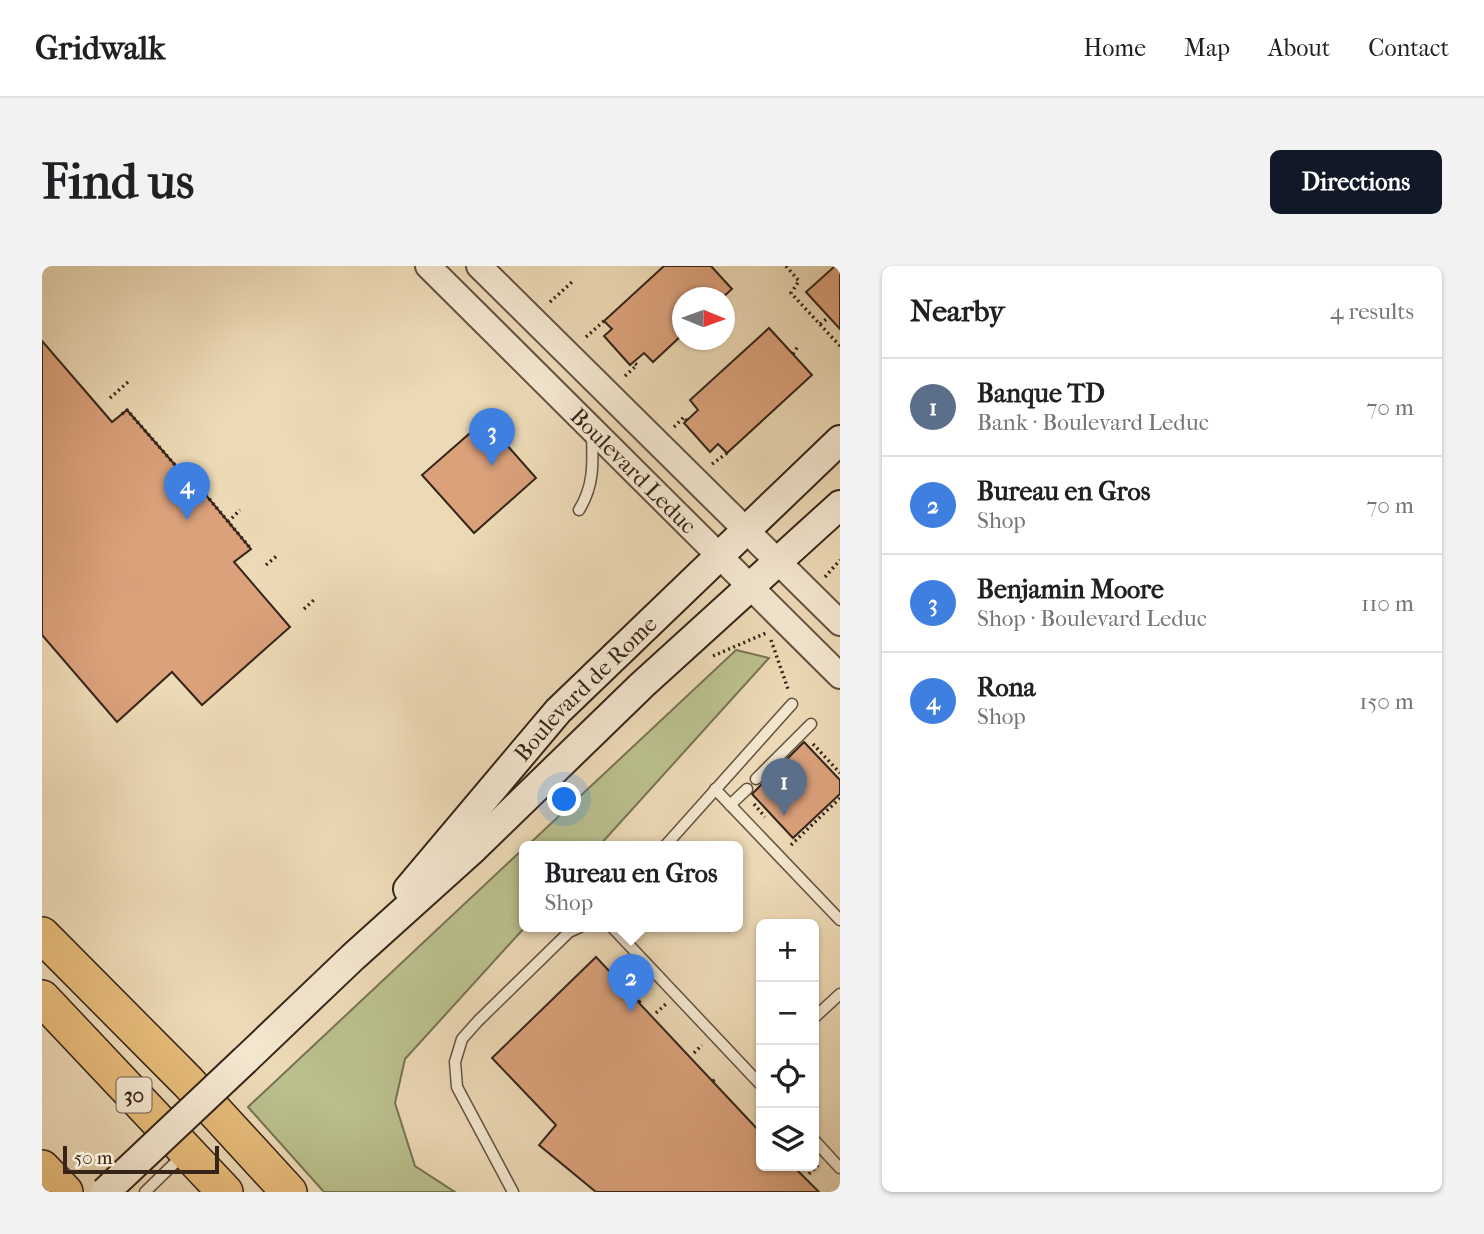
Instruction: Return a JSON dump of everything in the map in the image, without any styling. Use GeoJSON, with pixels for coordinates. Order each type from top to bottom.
{"type":"FeatureCollection","features":[{"type":"Feature","properties":{"kind":"highway"},"geometry":{"type":"LineString","coordinates":[[42,909],[188,1082]]}},
{"type":"Feature","properties":{"kind":"highway"},"geometry":{"type":"LineString","coordinates":[[42,935],[188,1082],[289,1192]]}},
{"type":"Feature","properties":{"kind":"highway","name":"30"},"geometry":{"type":"LineString","coordinates":[[42,998],[225,1192]]}},
{"type":"Feature","properties":{"kind":"highway"},"geometry":{"type":"LineString","coordinates":[[42,1168],[65,1192]]}},
{"type":"Feature","properties":{"kind":"main road","name":"Boulevard de Rome"},"geometry":{"type":"LineString","coordinates":[[353,957],[550,720],[745,528],[840,440]]}},
{"type":"Feature","properties":{"kind":"main road","name":"Boulevard de Rome"},"geometry":{"type":"LineString","coordinates":[[105,1192],[353,957],[474,848],[512,808],[840,505]]}},
{"type":"Feature","properties":{"kind":"street","name":"Boulevard Leduc"},"geometry":{"type":"LineString","coordinates":[[428,266],[840,676]]}},
{"type":"Feature","properties":{"kind":"street","name":"Boulevard Leduc"},"geometry":{"type":"LineString","coordinates":[[479,266],[840,623]]}},
{"type":"Feature","properties":{"kind":"lane"},"geometry":{"type":"LineString","coordinates":[[579,510],[593,474],[591,429]]}},
{"type":"Feature","properties":{"kind":"lane"},"geometry":{"type":"LineString","coordinates":[[669,841],[792,704]]}},
{"type":"Feature","properties":{"kind":"lane"},"geometry":{"type":"LineString","coordinates":[[756,779],[811,724]]}},
{"type":"Feature","properties":{"kind":"lane"},"geometry":{"type":"LineString","coordinates":[[715,789],[840,920]]}},
{"type":"Feature","properties":{"kind":"lane"},"geometry":{"type":"LineString","coordinates":[[730,805],[747,789]]}},
{"type":"Feature","properties":{"kind":"lane"},"geometry":{"type":"LineString","coordinates":[[513,1192],[457,1087],[457,1051],[478,1021],[569,932]]}},
{"type":"Feature","properties":{"kind":"lane"},"geometry":{"type":"LineString","coordinates":[[617,932],[756,1079]]}},
{"type":"Feature","properties":{"kind":"lane"},"geometry":{"type":"LineString","coordinates":[[819,1013],[840,994]]}},
{"type":"Feature","properties":{"kind":"lane"},"geometry":{"type":"LineString","coordinates":[[752,1075],[756,1071]]}},
{"type":"Feature","properties":{"kind":"lane"},"geometry":{"type":"LineString","coordinates":[[819,1145],[840,1168]]}},
{"type":"Feature","properties":{"kind":"lane"},"geometry":{"type":"LineString","coordinates":[[145,1192],[187,1152]]}},
{"type":"Feature","properties":{"kind":"path"},"geometry":{"type":"LineString","coordinates":[[786,266],[799,281],[791,293],[840,346]]}},
{"type":"Feature","properties":{"kind":"path"},"geometry":{"type":"LineString","coordinates":[[550,302],[572,282]]}},
{"type":"Feature","properties":{"kind":"path"},"geometry":{"type":"LineString","coordinates":[[820,324],[829,317]]}},
{"type":"Feature","properties":{"kind":"path"},"geometry":{"type":"LineString","coordinates":[[586,337],[604,321]]}},
{"type":"Feature","properties":{"kind":"path"},"geometry":{"type":"LineString","coordinates":[[793,354],[798,346]]}},
{"type":"Feature","properties":{"kind":"path"},"geometry":{"type":"LineString","coordinates":[[625,376],[636,365],[634,362]]}},
{"type":"Feature","properties":{"kind":"path"},"geometry":{"type":"LineString","coordinates":[[110,398],[128,382]]}},
{"type":"Feature","properties":{"kind":"path"},"geometry":{"type":"LineString","coordinates":[[122,414],[127,410],[182,473],[185,470],[251,549]]}},
{"type":"Feature","properties":{"kind":"path"},"geometry":{"type":"LineString","coordinates":[[674,427],[684,417],[687,421]]}},
{"type":"Feature","properties":{"kind":"path"},"geometry":{"type":"LineString","coordinates":[[705,470],[727,453]]}},
{"type":"Feature","properties":{"kind":"path"},"geometry":{"type":"LineString","coordinates":[[191,478],[203,467]]}},
{"type":"Feature","properties":{"kind":"path"},"geometry":{"type":"LineString","coordinates":[[228,522],[240,510]]}},
{"type":"Feature","properties":{"kind":"path"},"geometry":{"type":"LineString","coordinates":[[266,565],[278,555]]}},
{"type":"Feature","properties":{"kind":"path"},"geometry":{"type":"LineString","coordinates":[[832,570],[840,560]]}},
{"type":"Feature","properties":{"kind":"path"},"geometry":{"type":"LineString","coordinates":[[304,609],[316,598]]}},
{"type":"Feature","properties":{"kind":"path"},"geometry":{"type":"LineString","coordinates":[[703,662],[767,633],[772,628]]}},
{"type":"Feature","properties":{"kind":"path"},"geometry":{"type":"LineString","coordinates":[[767,633],[785,673],[792,704]]}},
{"type":"Feature","properties":{"kind":"path"},"geometry":{"type":"LineString","coordinates":[[809,739],[840,773]]}},
{"type":"Feature","properties":{"kind":"path"},"geometry":{"type":"LineString","coordinates":[[792,845],[840,798]]}},
{"type":"Feature","properties":{"kind":"path"},"geometry":{"type":"LineString","coordinates":[[626,982],[634,974]]}},
{"type":"Feature","properties":{"kind":"path"},"geometry":{"type":"LineString","coordinates":[[656,1013],[665,1004]]}},
{"type":"Feature","properties":{"kind":"path"},"geometry":{"type":"LineString","coordinates":[[694,1053],[702,1045]]}},
{"type":"Feature","properties":{"kind":"path"},"geometry":{"type":"LineString","coordinates":[[808,1174],[811,1171]]}},
{"type":"Feature","properties":{"kind":"green space"},"geometry":{"type":"Polygon","coordinates":[[[736,650],[769,658],[604,841],[532,841],[736,650]]]}},
{"type":"Feature","properties":{"kind":"green space"},"geometry":{"type":"Polygon","coordinates":[[[519,853],[521,932],[405,1059],[395,1103],[415,1166],[455,1192],[324,1192],[248,1107],[519,853]]]}},
{"type":"Feature","properties":{"kind":"building"},"geometry":{"type":"Polygon","coordinates":[[[664,266],[711,266],[730,287],[672,287],[672,344],[653,362],[644,353],[630,365],[604,336],[612,329],[604,321],[664,266]]]}},
{"type":"Feature","properties":{"kind":"building"},"geometry":{"type":"Polygon","coordinates":[[[835,266],[840,266],[840,329],[806,292],[835,266]]]}},
{"type":"Feature","properties":{"kind":"building"},"geometry":{"type":"Polygon","coordinates":[[[769,328],[812,375],[727,453],[718,444],[710,452],[684,423],[698,410],[690,400],[769,328]]]}},
{"type":"Feature","properties":{"kind":"building"},"geometry":{"type":"Polygon","coordinates":[[[42,341],[112,422],[127,410],[182,473],[185,470],[251,549],[234,562],[290,627],[202,705],[172,672],[117,722],[42,635],[42,341]]]}},
{"type":"Feature","properties":{"kind":"building"},"geometry":{"type":"Polygon","coordinates":[[[485,420],[536,478],[474,533],[422,475],[485,420]]]}},
{"type":"Feature","properties":{"kind":"building"},"geometry":{"type":"Polygon","coordinates":[[[804,742],[840,780],[840,794],[793,838],[752,794],[804,742]]]}},
{"type":"Feature","properties":{"kind":"building"},"geometry":{"type":"Polygon","coordinates":[[[596,957],[756,1128],[756,1171],[798,1171],[819,1192],[596,1192],[539,1145],[556,1125],[492,1058],[596,957]]]}},
{"type":"Feature","properties":{"kind":"place","name":"Benjamin Moore"},"geometry":{"type":"Point","coordinates":[492,466]}},
{"type":"Feature","properties":{"kind":"place","name":"Rona"},"geometry":{"type":"Point","coordinates":[187,520]}},
{"type":"Feature","properties":{"kind":"place","name":"Banque TD"},"geometry":{"type":"Point","coordinates":[784,816]}},
{"type":"Feature","properties":{"kind":"place","name":"Bureau en Gros"},"geometry":{"type":"Point","coordinates":[631,1012]}}]}
